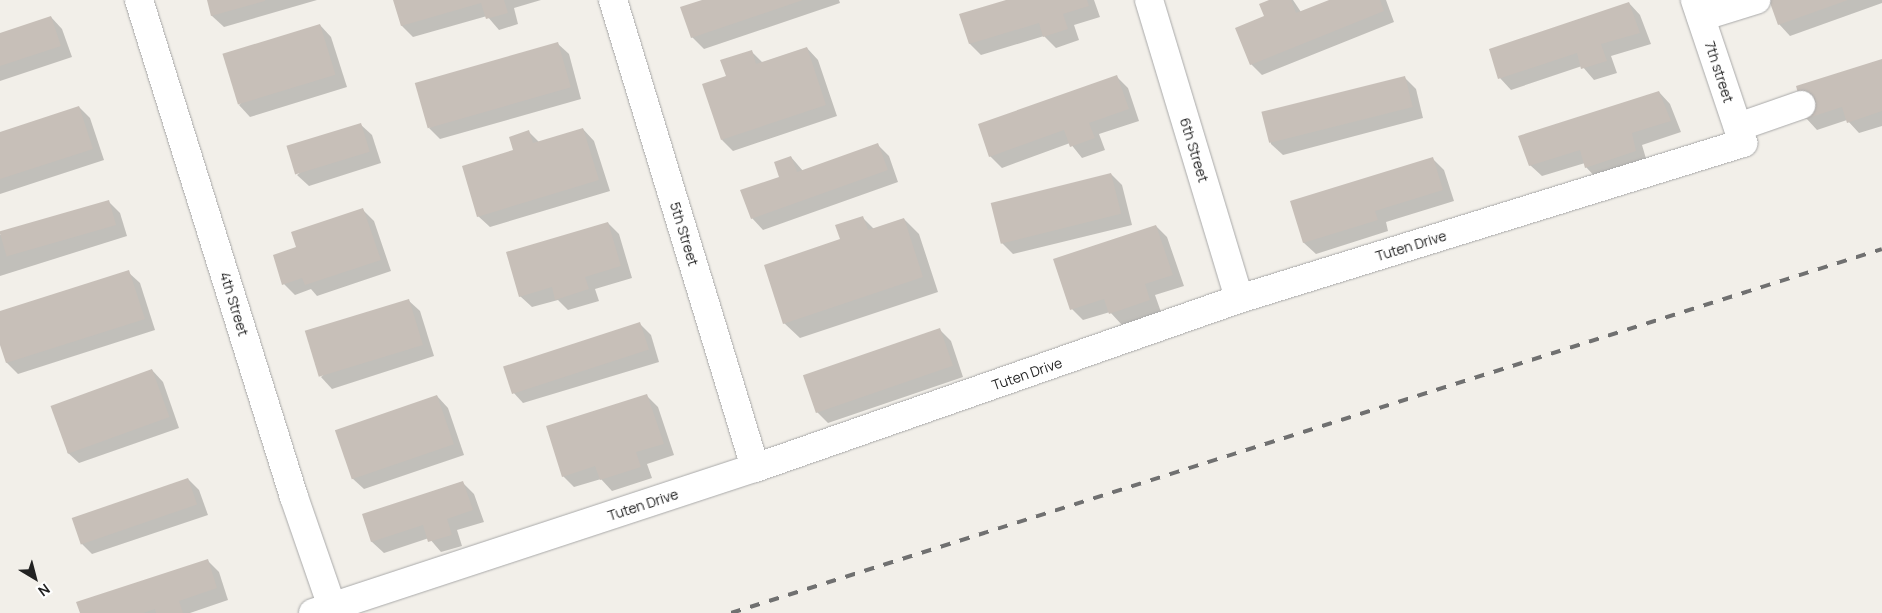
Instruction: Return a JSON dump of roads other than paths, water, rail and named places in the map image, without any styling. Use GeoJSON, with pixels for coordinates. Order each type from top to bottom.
{"type":"FeatureCollection","features":[{"type":"Feature","properties":{"kind":"street","name":"4th Street"},"geometry":{"type":"LineString","coordinates":[[139,0],[291,488],[323,610]]}},
{"type":"Feature","properties":{"kind":"street","name":"5th Street"},"geometry":{"type":"LineString","coordinates":[[613,0],[755,468]]}},
{"type":"Feature","properties":{"kind":"street","name":"6th Street"},"geometry":{"type":"LineString","coordinates":[[1149,0],[1239,299]]}},
{"type":"Feature","properties":{"kind":"street"},"geometry":{"type":"LineString","coordinates":[[1698,8],[1756,0]]}},
{"type":"Feature","properties":{"kind":"street","name":"7th street"},"geometry":{"type":"LineString","coordinates":[[1698,8],[1740,135]]}},
{"type":"Feature","properties":{"kind":"street","name":"Tuten Drive"},"geometry":{"type":"LineString","coordinates":[[323,610],[755,468],[1239,299],[1740,135],[1801,105]]}},
{"type":"Feature","properties":{"kind":"railway"},"geometry":{"type":"LineString","coordinates":[[731,613],[1882,249]]}}]}
